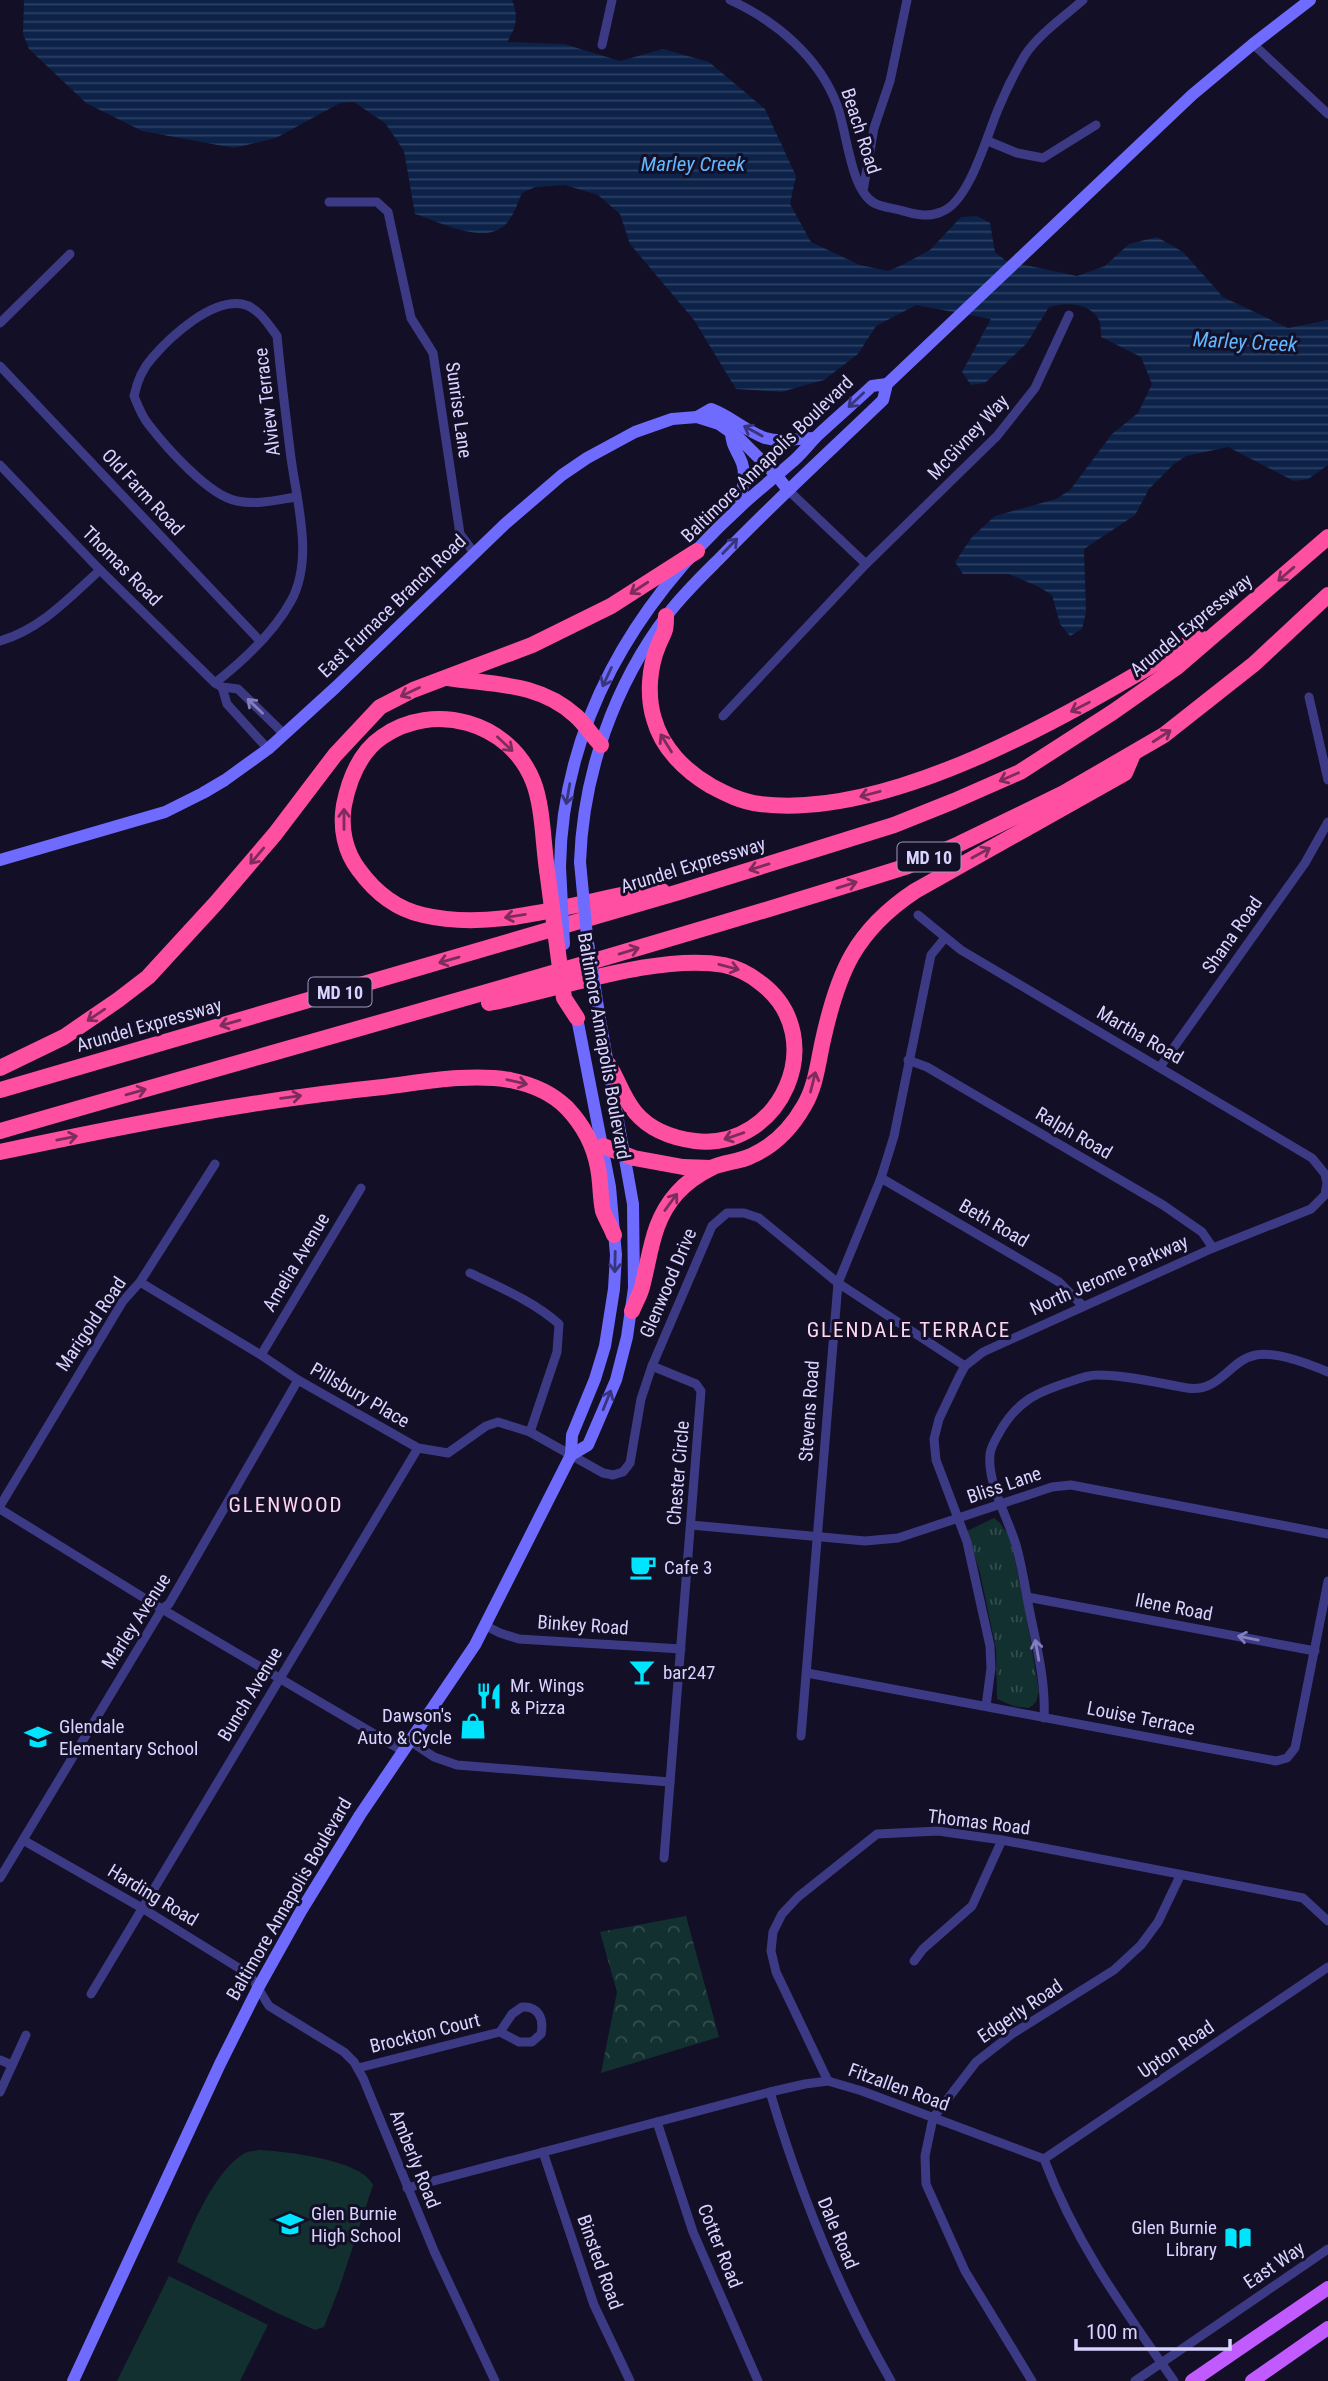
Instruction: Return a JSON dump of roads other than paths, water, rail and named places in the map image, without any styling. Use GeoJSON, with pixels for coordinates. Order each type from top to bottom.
{"type":"FeatureCollection","features":[{"type":"Feature","properties":{"kind":"highway","name":"Arundel Expressway"},"geometry":{"type":"LineString","coordinates":[[0,1090],[679,892],[894,825],[1020,772],[1113,712],[1177,667],[1328,537]]}},
{"type":"Feature","properties":{"kind":"highway"},"geometry":{"type":"LineString","coordinates":[[0,1068],[64,1037],[148,976],[216,903],[275,834],[335,755],[380,707],[413,690],[532,645],[611,606],[697,551]]}},
{"type":"Feature","properties":{"kind":"highway","name":"MD 10"},"geometry":{"type":"LineString","coordinates":[[0,1131],[470,999],[908,866],[1064,793],[1164,736],[1254,664],[1328,595]]}},
{"type":"Feature","properties":{"kind":"highway"},"geometry":{"type":"LineString","coordinates":[[666,616],[666,632],[652,667],[650,704],[660,735],[677,761],[698,778],[729,796],[758,804],[789,806],[865,796],[924,778],[980,755],[1083,706],[1244,611]]}},
{"type":"Feature","properties":{"kind":"highway"},"geometry":{"type":"LineString","coordinates":[[445,678],[510,684],[556,702],[576,716],[601,745]]}},
{"type":"Feature","properties":{"kind":"highway"},"geometry":{"type":"LineString","coordinates":[[577,1018],[564,998],[553,869],[533,781],[519,758],[506,743],[472,722],[443,717],[414,722],[382,737],[367,751],[353,772],[342,817],[345,841],[352,861],[370,885],[391,902],[405,909],[422,915],[452,919],[504,918],[643,891],[679,892]]}},
{"type":"Feature","properties":{"kind":"highway"},"geometry":{"type":"LineString","coordinates":[[632,1311],[642,1288],[659,1219],[678,1192],[711,1168],[751,1156],[777,1140],[797,1117],[813,1088],[838,981],[858,945],[876,922],[915,891],[1125,773],[1133,754]]}},
{"type":"Feature","properties":{"kind":"highway"},"geometry":{"type":"LineString","coordinates":[[470,999],[490,1003],[663,965],[704,962],[726,965],[751,976],[771,991],[785,1011],[795,1047],[794,1066],[786,1092],[768,1116],[744,1133],[707,1142],[679,1139],[654,1129],[635,1112],[609,1065]]}},
{"type":"Feature","properties":{"kind":"highway"},"geometry":{"type":"LineString","coordinates":[[0,1152],[278,1099],[440,1081],[487,1078],[509,1080],[547,1093],[566,1107],[581,1126],[592,1144],[604,1212],[614,1235]]}},
{"type":"Feature","properties":{"kind":"highway"},"geometry":{"type":"LineString","coordinates":[[603,1146],[662,1163],[711,1168]]}},
{"type":"Feature","properties":{"kind":"main road","name":"Baltimore Annapolis Boulevard"},"geometry":{"type":"LineString","coordinates":[[571,1455],[588,1446],[605,1408],[623,1356],[632,1311],[635,1268],[633,1204],[599,1014],[587,936],[580,862],[585,804],[601,745],[626,681],[666,616],[691,586],[883,400],[887,384],[1192,95],[1309,0]]}},
{"type":"Feature","properties":{"kind":"main road","name":"Baltimore Annapolis Boulevard"},"geometry":{"type":"LineString","coordinates":[[553,869],[567,795],[586,728],[626,641],[653,602],[738,508],[777,476],[872,386],[887,384]]}},
{"type":"Feature","properties":{"kind":"main road"},"geometry":{"type":"LineString","coordinates":[[697,417],[711,409],[721,412],[764,438],[779,441],[815,438]]}},
{"type":"Feature","properties":{"kind":"main road","name":"East Furnace Branch Road"},"geometry":{"type":"LineString","coordinates":[[0,860],[165,811],[214,787],[268,749],[562,475],[587,458],[652,425],[672,419],[697,417],[719,424],[731,431],[788,490]]}},
{"type":"Feature","properties":{"kind":"main road"},"geometry":{"type":"LineString","coordinates":[[731,431],[731,443],[743,465],[744,479],[738,508]]}},
{"type":"Feature","properties":{"kind":"main road","name":"Baltimore Annapolis Boulevard"},"geometry":{"type":"LineString","coordinates":[[73,2381],[258,1988],[336,1854],[486,1626],[571,1455],[572,1435],[595,1380],[614,1289],[614,1235],[610,1187],[577,1018]]}},
{"type":"Feature","properties":{"kind":"main road"},"geometry":{"type":"LineString","coordinates":[[1192,2381],[1328,2288]]}},
{"type":"Feature","properties":{"kind":"main road"},"geometry":{"type":"LineString","coordinates":[[1252,2381],[1328,2328]]}},
{"type":"Feature","properties":{"kind":"street"},"geometry":{"type":"LineString","coordinates":[[602,45],[612,0]]}},
{"type":"Feature","properties":{"kind":"street","name":"Beach Road"},"geometry":{"type":"LineString","coordinates":[[730,0],[754,5],[803,50],[824,78],[837,106],[863,193]]}},
{"type":"Feature","properties":{"kind":"street"},"geometry":{"type":"LineString","coordinates":[[907,0],[890,81],[874,128],[863,193],[875,203],[921,216],[942,212],[956,202],[969,181],[988,141],[998,110],[1027,53],[1083,0]]}},
{"type":"Feature","properties":{"kind":"street"},"geometry":{"type":"LineString","coordinates":[[1253,44],[1328,114]]}},
{"type":"Feature","properties":{"kind":"street"},"geometry":{"type":"LineString","coordinates":[[988,141],[1017,153],[1043,158],[1096,125]]}},
{"type":"Feature","properties":{"kind":"street","name":"Sunrise Lane"},"geometry":{"type":"LineString","coordinates":[[329,202],[377,202],[388,212],[411,318],[433,353],[460,534],[475,554]]}},
{"type":"Feature","properties":{"kind":"street"},"geometry":{"type":"LineString","coordinates":[[0,323],[70,254]]}},
{"type":"Feature","properties":{"kind":"street","name":"Alview Terrace"},"geometry":{"type":"LineString","coordinates":[[219,685],[282,616],[292,599],[301,574],[302,556],[296,497],[277,336],[255,310],[243,304],[228,304],[211,309],[191,322],[151,358],[138,378],[134,396],[148,424],[200,480],[221,496],[255,503],[296,497]]}},
{"type":"Feature","properties":{"kind":"street","name":"McGivney Way"},"geometry":{"type":"LineString","coordinates":[[723,716],[866,564],[997,436],[1035,388],[1069,315]]}},
{"type":"Feature","properties":{"kind":"street","name":"Old Farm Road"},"geometry":{"type":"LineString","coordinates":[[0,366],[260,641]]}},
{"type":"Feature","properties":{"kind":"street","name":"Thomas Road"},"geometry":{"type":"LineString","coordinates":[[0,465],[100,570],[219,685],[227,704],[268,749]]}},
{"type":"Feature","properties":{"kind":"street"},"geometry":{"type":"LineString","coordinates":[[788,490],[866,564]]}},
{"type":"Feature","properties":{"kind":"street"},"geometry":{"type":"LineString","coordinates":[[0,641],[15,637],[40,624],[100,570]]}},
{"type":"Feature","properties":{"kind":"street","name":"Thomas Road"},"geometry":{"type":"LineString","coordinates":[[219,685],[238,689],[284,734]]}},
{"type":"Feature","properties":{"kind":"street"},"geometry":{"type":"LineString","coordinates":[[1309,697],[1328,780]]}},
{"type":"Feature","properties":{"kind":"street","name":"Shana Road"},"geometry":{"type":"LineString","coordinates":[[1160,1066],[1305,863],[1328,822]]}},
{"type":"Feature","properties":{"kind":"street","name":"Martha Road"},"geometry":{"type":"LineString","coordinates":[[918,915],[944,939],[1312,1158],[1325,1174],[1325,1195]]}},
{"type":"Feature","properties":{"kind":"street","name":"Stevens Road"},"geometry":{"type":"LineString","coordinates":[[801,1736],[838,1283],[881,1178],[894,1136],[931,955],[944,939]]}},
{"type":"Feature","properties":{"kind":"street","name":"Ralph Road"},"geometry":{"type":"LineString","coordinates":[[908,1060],[927,1067],[1164,1205],[1202,1232],[1213,1248]]}},
{"type":"Feature","properties":{"kind":"street","name":"Marigold Road"},"geometry":{"type":"LineString","coordinates":[[0,1507],[123,1301],[140,1282],[215,1164]]}},
{"type":"Feature","properties":{"kind":"street","name":"Beth Road"},"geometry":{"type":"LineString","coordinates":[[881,1178],[1059,1282],[1083,1306]]}},
{"type":"Feature","properties":{"kind":"street","name":"Amelia Avenue"},"geometry":{"type":"LineString","coordinates":[[261,1355],[360,1188]]}},
{"type":"Feature","properties":{"kind":"street","name":"North Jerome Parkway"},"geometry":{"type":"LineString","coordinates":[[965,1366],[983,1352],[1083,1306],[1213,1248],[1311,1209],[1325,1195]]}},
{"type":"Feature","properties":{"kind":"street","name":"Glenwood Drive"},"geometry":{"type":"LineString","coordinates":[[571,1455],[603,1473],[613,1475],[622,1472],[630,1463],[641,1399],[652,1366],[712,1226],[727,1213],[744,1213],[760,1218],[838,1283],[965,1366]]}},
{"type":"Feature","properties":{"kind":"street"},"geometry":{"type":"LineString","coordinates":[[470,1273],[524,1299],[559,1324],[557,1352],[530,1432]]}},
{"type":"Feature","properties":{"kind":"street","name":"Pillsbury Place"},"geometry":{"type":"LineString","coordinates":[[140,1282],[298,1380],[418,1448],[448,1453],[486,1426],[498,1422],[530,1432],[571,1455]]}},
{"type":"Feature","properties":{"kind":"street"},"geometry":{"type":"LineString","coordinates":[[1044,1717],[1045,1697],[1027,1597],[1017,1549],[1000,1504],[990,1454],[1007,1419],[1016,1408],[1042,1390],[1099,1374],[1193,1389],[1209,1386],[1226,1376],[1243,1360],[1257,1355],[1287,1358],[1328,1372]]}},
{"type":"Feature","properties":{"kind":"street","name":"Chester Circle"},"geometry":{"type":"LineString","coordinates":[[652,1366],[696,1384],[701,1391],[664,1858]]}},
{"type":"Feature","properties":{"kind":"street"},"geometry":{"type":"LineString","coordinates":[[965,1366],[939,1419],[934,1439],[936,1461],[967,1542],[990,1646],[991,1668],[986,1706]]}},
{"type":"Feature","properties":{"kind":"street","name":"Marley Avenue"},"geometry":{"type":"LineString","coordinates":[[0,1878],[162,1609],[169,1604],[298,1380]]}},
{"type":"Feature","properties":{"kind":"street","name":"Bunch Avenue"},"geometry":{"type":"LineString","coordinates":[[91,1994],[418,1448]]}},
{"type":"Feature","properties":{"kind":"street","name":"Bliss Lane"},"geometry":{"type":"LineString","coordinates":[[691,1525],[865,1541],[898,1538],[1052,1487],[1071,1485],[1328,1534]]}},
{"type":"Feature","properties":{"kind":"street"},"geometry":{"type":"LineString","coordinates":[[0,1507],[162,1609],[280,1678],[407,1746],[457,1765],[670,1782]]}},
{"type":"Feature","properties":{"kind":"street","name":"Louise Terrace"},"geometry":{"type":"LineString","coordinates":[[807,1673],[1276,1761],[1287,1758],[1295,1748],[1328,1581]]}},
{"type":"Feature","properties":{"kind":"street","name":"Ilene Road"},"geometry":{"type":"LineString","coordinates":[[1027,1597],[1315,1651]]}},
{"type":"Feature","properties":{"kind":"street","name":"Binkey Road"},"geometry":{"type":"LineString","coordinates":[[486,1626],[519,1639],[681,1649]]}},
{"type":"Feature","properties":{"kind":"street","name":"Thomas Road"},"geometry":{"type":"LineString","coordinates":[[828,2081],[773,1962],[773,1931],[782,1914],[798,1897],[877,1834],[938,1831],[1002,1840],[1303,1898],[1328,1921]]}},
{"type":"Feature","properties":{"kind":"street","name":"Harding Road"},"geometry":{"type":"LineString","coordinates":[[23,1840],[142,1908],[250,1975],[258,1988]]}},
{"type":"Feature","properties":{"kind":"street"},"geometry":{"type":"LineString","coordinates":[[914,1961],[923,1949],[972,1906],[1002,1840]]}},
{"type":"Feature","properties":{"kind":"street","name":"Edgerly Road"},"geometry":{"type":"LineString","coordinates":[[1032,2381],[965,2271],[926,2184],[925,2157],[933,2118],[976,2062],[1012,2034],[1114,1970],[1141,1945],[1158,1922],[1180,1876]]}},
{"type":"Feature","properties":{"kind":"street","name":"Upton Road"},"geometry":{"type":"LineString","coordinates":[[1044,2159],[1328,1967]]}},
{"type":"Feature","properties":{"kind":"street","name":"Amberly Road"},"geometry":{"type":"LineString","coordinates":[[258,1988],[269,2006],[336,2045],[358,2068],[434,2251],[495,2381]]}},
{"type":"Feature","properties":{"kind":"street","name":"Brockton Court"},"geometry":{"type":"LineString","coordinates":[[358,2068],[500,2032],[519,2042],[532,2042],[541,2034],[543,2021],[538,2012],[522,2007],[512,2014],[500,2032]]}},
{"type":"Feature","properties":{"kind":"street"},"geometry":{"type":"LineString","coordinates":[[0,2092],[26,2035]]}},
{"type":"Feature","properties":{"kind":"street"},"geometry":{"type":"LineString","coordinates":[[0,2060],[12,2065]]}},
{"type":"Feature","properties":{"kind":"street","name":"Fitzallen Road"},"geometry":{"type":"LineString","coordinates":[[407,2188],[770,2092],[828,2081],[862,2091],[1044,2159]]}},
{"type":"Feature","properties":{"kind":"street","name":"Dale Road"},"geometry":{"type":"LineString","coordinates":[[770,2092],[814,2223],[855,2315],[891,2381]]}},
{"type":"Feature","properties":{"kind":"street","name":"Cotter Road"},"geometry":{"type":"LineString","coordinates":[[657,2122],[693,2232],[758,2381]]}},
{"type":"Feature","properties":{"kind":"street","name":"Binsted Road"},"geometry":{"type":"LineString","coordinates":[[543,2152],[594,2305],[630,2381]]}},
{"type":"Feature","properties":{"kind":"street"},"geometry":{"type":"LineString","coordinates":[[1044,2159],[1058,2195],[1109,2289],[1174,2381]]}},
{"type":"Feature","properties":{"kind":"street","name":"East Way"},"geometry":{"type":"LineString","coordinates":[[1135,2381],[1328,2249]]}},
{"type":"Feature","properties":{"kind":"water","name":"Marley Creek"},"geometry":{"type":"Polygon","coordinates":[[[24,0],[512,0],[516,22],[507,42],[564,44],[620,61],[663,49],[709,62],[765,109],[796,176],[790,204],[811,242],[860,265],[888,271],[902,265],[930,250],[961,217],[977,216],[990,223],[995,252],[1006,261],[1077,276],[1105,266],[1129,244],[1157,237],[1183,252],[1223,297],[1288,328],[1328,320],[1328,465],[1308,479],[1294,481],[1228,447],[1186,456],[1149,489],[1135,515],[1084,549],[1086,612],[1082,629],[1070,636],[1060,624],[1052,595],[1009,574],[963,574],[955,562],[972,537],[995,516],[1056,499],[1070,490],[1112,434],[1138,413],[1152,384],[1141,357],[1101,337],[1099,320],[1090,310],[1069,304],[1049,307],[1027,343],[985,383],[971,385],[962,372],[991,319],[916,305],[876,326],[858,354],[824,380],[781,392],[736,389],[694,320],[630,244],[620,214],[598,195],[565,185],[535,187],[522,193],[514,213],[504,226],[490,232],[469,232],[415,214],[404,151],[385,123],[354,102],[340,103],[276,138],[234,148],[142,131],[86,103],[29,49],[23,34],[24,0]]]}},
{"type":"Feature","properties":{"kind":"place","name":"Cafe 3"},"geometry":{"type":"Point","coordinates":[643,1567]}},
{"type":"Feature","properties":{"kind":"place","name":"bar247"},"geometry":{"type":"Point","coordinates":[642,1672]}},
{"type":"Feature","properties":{"kind":"place","name":"Mr. Wings & Pizza"},"geometry":{"type":"Point","coordinates":[489,1696]}},
{"type":"Feature","properties":{"kind":"place","name":"Dawson's Auto & Cycle"},"geometry":{"type":"Point","coordinates":[473,1726]}},
{"type":"Feature","properties":{"kind":"place","name":"Glendale Elementary School"},"geometry":{"type":"Point","coordinates":[38,1737]}},
{"type":"Feature","properties":{"kind":"place","name":"Glen Burnie High School"},"geometry":{"type":"Point","coordinates":[290,2224]}},
{"type":"Feature","properties":{"kind":"place","name":"Glen Burnie Library"},"geometry":{"type":"Point","coordinates":[1238,2238]}},
{"type":"Feature","properties":{"kind":"district","name":"GLENDALE TERRACE"},"geometry":{"type":"Point","coordinates":[909,1330]}},
{"type":"Feature","properties":{"kind":"district","name":"GLENWOOD"},"geometry":{"type":"Point","coordinates":[286,1505]}}]}
